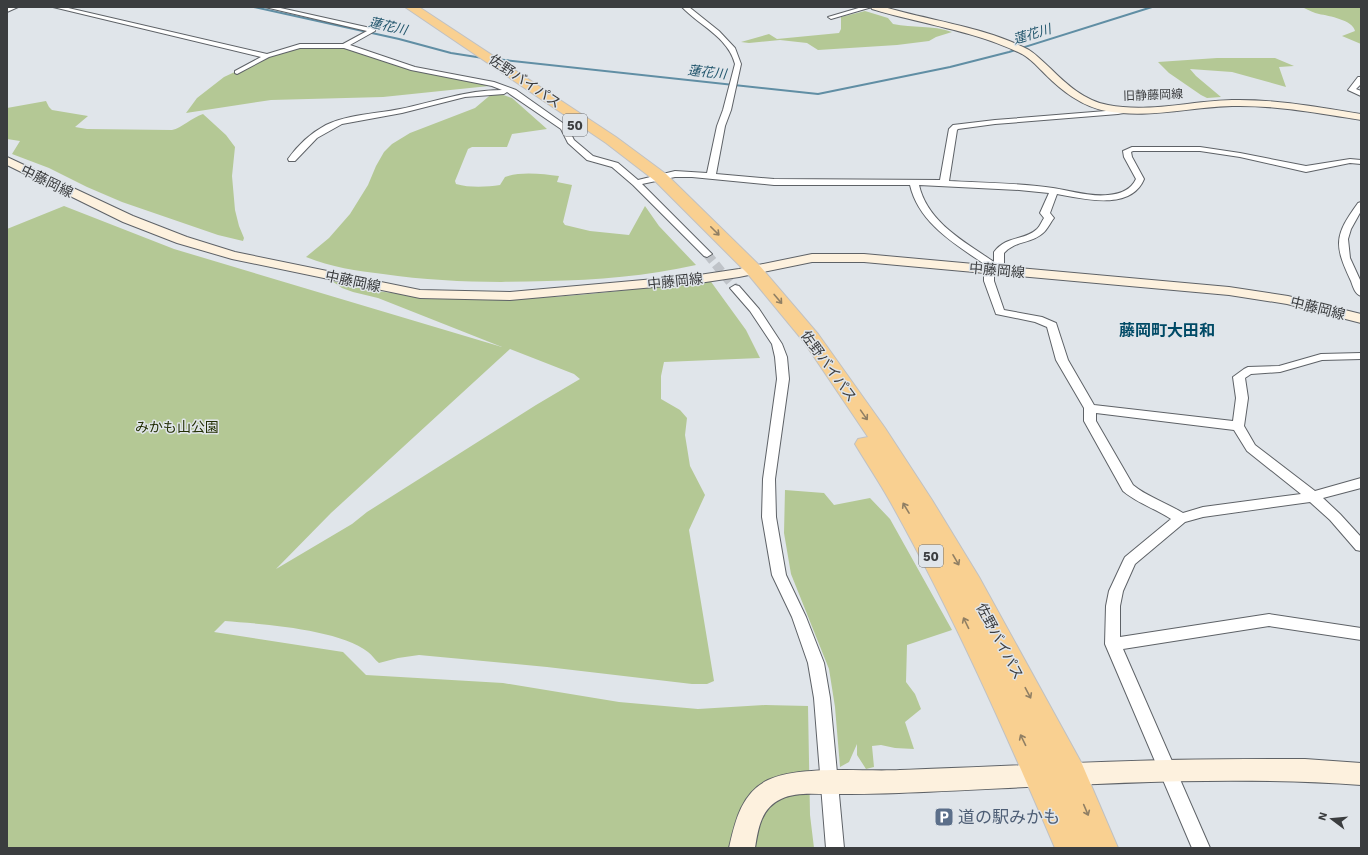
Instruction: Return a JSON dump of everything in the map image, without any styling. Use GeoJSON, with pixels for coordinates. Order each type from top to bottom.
{"type":"FeatureCollection","features":[{"type":"Feature","properties":{"kind":"highway","name":"佐野バイパス"},"geometry":{"type":"LineString","coordinates":[[401,7],[595,139],[648,180]]}},
{"type":"Feature","properties":{"kind":"highway","name":"佐野バイパス"},"geometry":{"type":"LineString","coordinates":[[411,7],[612,140],[648,180],[742,277],[811,338],[924,506],[970,584],[1071,774],[1102,848]]}},
{"type":"Feature","properties":{"kind":"highway","name":"佐野バイパス"},"geometry":{"type":"LineString","coordinates":[[742,277],[800,349],[861,435],[908,512],[949,588],[1040,776],[1071,848]]}},
{"type":"Feature","properties":{"kind":"main road","name":"旧静藤岡線"},"geometry":{"type":"LineString","coordinates":[[875,7],[966,32],[1015,48],[1033,57],[1064,88],[1075,96],[1092,104],[1126,110],[1146,111],[1232,103],[1260,104],[1311,109],[1361,117]]}},
{"type":"Feature","properties":{"kind":"main road","name":"中藤岡線"},"geometry":{"type":"LineString","coordinates":[[7,161],[128,219],[182,240],[232,255],[420,294],[510,296],[699,279],[742,277],[796,260],[824,257],[864,258],[1262,296],[1288,300],[1361,319]]}},
{"type":"Feature","properties":{"kind":"main road"},"geometry":{"type":"LineString","coordinates":[[742,848],[747,822],[754,808],[764,796],[775,789],[800,783],[1169,771],[1305,770],[1361,774]]}},
{"type":"Feature","properties":{"kind":"street"},"geometry":{"type":"LineString","coordinates":[[7,10],[15,7]]}},
{"type":"Feature","properties":{"kind":"street"},"geometry":{"type":"LineString","coordinates":[[56,7],[267,56]]}},
{"type":"Feature","properties":{"kind":"street"},"geometry":{"type":"LineString","coordinates":[[268,7],[370,32],[344,46]]}},
{"type":"Feature","properties":{"kind":"street"},"geometry":{"type":"LineString","coordinates":[[685,7],[701,19],[734,50],[738,58],[738,64],[727,110],[721,126],[711,176]]}},
{"type":"Feature","properties":{"kind":"street"},"geometry":{"type":"LineString","coordinates":[[831,17],[869,7]]}},
{"type":"Feature","properties":{"kind":"street"},"geometry":{"type":"LineString","coordinates":[[237,72],[267,56],[300,46],[344,46],[354,48],[413,69],[494,84],[513,92],[564,128],[571,141],[590,158],[615,165],[648,180],[707,254]]}},
{"type":"Feature","properties":{"kind":"street"},"geometry":{"type":"LineString","coordinates":[[1361,79],[1352,90],[1361,94]]}},
{"type":"Feature","properties":{"kind":"street"},"geometry":{"type":"LineString","coordinates":[[292,159],[307,143],[322,131],[335,124],[404,111],[482,92],[513,92]]}},
{"type":"Feature","properties":{"kind":"street"},"geometry":{"type":"LineString","coordinates":[[944,183],[953,129],[956,127],[1126,110]]}},
{"type":"Feature","properties":{"kind":"street"},"geometry":{"type":"LineString","coordinates":[[648,180],[675,174],[774,182],[944,183],[1020,187],[1054,191],[1091,198],[1109,198],[1126,194],[1137,186],[1140,179],[1128,157],[1127,151],[1140,148],[1207,150],[1240,155],[1306,169],[1344,161],[1361,162]]}},
{"type":"Feature","properties":{"kind":"street"},"geometry":{"type":"LineString","coordinates":[[914,183],[915,193],[925,211],[937,224],[994,270]]}},
{"type":"Feature","properties":{"kind":"street"},"geometry":{"type":"LineString","coordinates":[[1054,191],[1045,213],[1048,218],[1040,231],[1032,236],[1007,244],[999,252],[989,281],[1000,312],[1038,319],[1052,325],[1062,360],[1090,408],[1090,421],[1128,488],[1136,495],[1159,505],[1181,518]]}},
{"type":"Feature","properties":{"kind":"street"},"geometry":{"type":"LineString","coordinates":[[1361,205],[1345,227],[1343,236],[1345,255],[1361,293]]}},
{"type":"Feature","properties":{"kind":"street"},"geometry":{"type":"LineString","coordinates":[[742,277],[754,309],[777,344],[781,357],[783,379],[769,479],[769,517],[779,575],[799,617],[816,663],[822,698],[828,783],[835,848]]}},
{"type":"Feature","properties":{"kind":"street"},"geometry":{"type":"LineString","coordinates":[[1361,356],[1321,357],[1280,369],[1248,371],[1239,377],[1242,398],[1238,426],[1251,448],[1313,497],[1335,517],[1361,546]]}},
{"type":"Feature","properties":{"kind":"street"},"geometry":{"type":"LineString","coordinates":[[1090,408],[1238,426]]}},
{"type":"Feature","properties":{"kind":"street"},"geometry":{"type":"LineString","coordinates":[[1201,848],[1113,644],[1113,606],[1116,591],[1130,561],[1181,518],[1203,512],[1313,497],[1329,491],[1361,483]]}},
{"type":"Feature","properties":{"kind":"street"},"geometry":{"type":"LineString","coordinates":[[1113,644],[1269,620],[1361,634]]}},
{"type":"Feature","properties":{"kind":"green space"},"geometry":{"type":"Polygon","coordinates":[[[1361,7],[1361,44],[1342,36],[1355,31],[1350,24],[1340,19],[1317,14],[1304,8],[1361,7]]]}},
{"type":"Feature","properties":{"kind":"green space"},"geometry":{"type":"Polygon","coordinates":[[[865,11],[888,18],[893,24],[930,27],[952,32],[929,41],[897,45],[818,50],[807,43],[780,40],[749,43],[741,42],[769,34],[777,39],[839,33],[841,29],[841,17],[865,11]]]}},
{"type":"Feature","properties":{"kind":"green space"},"geometry":{"type":"Polygon","coordinates":[[[312,43],[349,44],[410,66],[489,86],[383,97],[271,100],[186,113],[197,98],[224,77],[297,45],[312,43]]]}},
{"type":"Feature","properties":{"kind":"green space"},"geometry":{"type":"Polygon","coordinates":[[[1217,58],[1275,58],[1294,66],[1279,67],[1286,87],[1232,72],[1190,69],[1221,97],[1207,98],[1169,73],[1158,62],[1217,58]]]}},
{"type":"Feature","properties":{"kind":"green space"},"geometry":{"type":"Polygon","coordinates":[[[494,92],[512,98],[547,129],[512,134],[507,147],[472,147],[468,149],[455,181],[456,184],[478,187],[500,185],[505,177],[518,174],[546,174],[559,176],[557,182],[572,185],[563,222],[565,225],[590,231],[629,235],[645,206],[659,226],[696,265],[641,275],[527,282],[486,282],[404,277],[334,266],[306,257],[329,238],[350,214],[368,185],[384,152],[392,144],[410,133],[475,108],[494,92]]]}},
{"type":"Feature","properties":{"kind":"green space"},"geometry":{"type":"Polygon","coordinates":[[[46,101],[52,110],[88,116],[75,127],[87,129],[172,130],[203,114],[226,135],[235,147],[232,176],[235,210],[244,238],[243,241],[218,235],[122,202],[49,168],[12,154],[20,141],[7,139],[7,108],[46,101]]]}},
{"type":"Feature","properties":{"kind":"green space","name":"みかも山公園"},"geometry":{"type":"Polygon","coordinates":[[[64,206],[174,249],[502,347],[378,298],[342,288],[332,281],[369,290],[478,299],[555,297],[594,294],[709,279],[746,330],[760,358],[664,362],[661,376],[661,399],[680,410],[687,418],[685,435],[690,466],[705,495],[689,530],[714,681],[707,684],[692,684],[547,667],[419,655],[379,663],[368,652],[355,644],[339,638],[300,629],[225,621],[214,632],[343,652],[366,675],[503,683],[619,702],[698,709],[765,705],[808,706],[810,815],[814,848],[7,848],[7,229],[64,206]],[[510,349],[331,513],[276,569],[352,524],[367,512],[536,405],[580,379],[574,374],[510,349]]]}},
{"type":"Feature","properties":{"kind":"green space"},"geometry":{"type":"Polygon","coordinates":[[[785,490],[824,493],[834,505],[870,498],[890,519],[952,630],[907,645],[906,682],[915,694],[921,709],[905,722],[914,749],[895,748],[881,745],[872,746],[874,767],[866,769],[857,755],[857,744],[849,762],[840,767],[835,707],[829,669],[791,574],[784,533],[785,490]]]}},
{"type":"Feature","properties":{"kind":"waterway","name":"蓮花川"},"geometry":{"type":"LineString","coordinates":[[254,7],[399,39],[451,53],[483,58]]}},
{"type":"Feature","properties":{"kind":"waterway","name":"蓮花川"},"geometry":{"type":"LineString","coordinates":[[495,59],[818,94],[950,67],[1009,52],[1152,7]]}},
{"type":"Feature","properties":{"kind":"tunnel"},"geometry":{"type":"LineString","coordinates":[[707,254],[735,288]]}},
{"type":"Feature","properties":{"kind":"place","name":"道の駅みかも"},"geometry":{"type":"Point","coordinates":[944,817]}},
{"type":"Feature","properties":{"kind":"district","name":"藤岡町大田和"},"geometry":{"type":"Point","coordinates":[1167,330]}}]}
